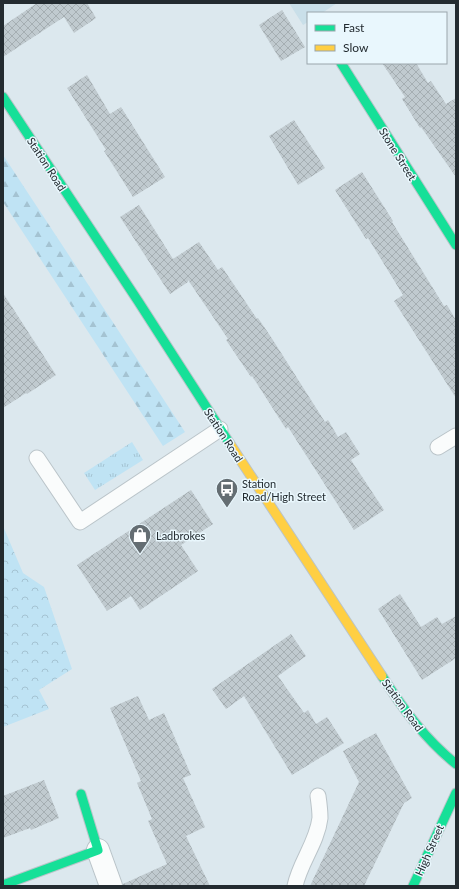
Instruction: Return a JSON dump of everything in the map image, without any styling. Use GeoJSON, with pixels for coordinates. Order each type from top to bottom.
{"type":"FeatureCollection","features":[{"type":"Feature","properties":{"kind":"main road","name":"Stone Street"},"geometry":{"type":"LineString","coordinates":[[342,64],[456,245]]}},
{"type":"Feature","properties":{"kind":"main road","name":"Station Road"},"geometry":{"type":"LineString","coordinates":[[3,97],[138,301],[403,709],[416,726],[456,764]]}},
{"type":"Feature","properties":{"kind":"main road","name":"High Street"},"geometry":{"type":"LineString","coordinates":[[413,886],[456,793]]}},
{"type":"Feature","properties":{"kind":"main road"},"geometry":{"type":"LineString","coordinates":[[3,885],[98,850],[81,794]]}},
{"type":"Feature","properties":{"kind":"street"},"geometry":{"type":"LineString","coordinates":[[98,850],[111,886]]}},
{"type":"Feature","properties":{"kind":"lane"},"geometry":{"type":"LineString","coordinates":[[38,458],[80,522],[220,429]]}},
{"type":"Feature","properties":{"kind":"lane"},"geometry":{"type":"LineString","coordinates":[[438,448],[456,436]]}},
{"type":"Feature","properties":{"kind":"lane"},"geometry":{"type":"LineString","coordinates":[[295,886],[297,876],[315,838],[320,818],[318,796]]}},
{"type":"Feature","properties":{"kind":"shaded area"},"geometry":{"type":"Polygon","coordinates":[[[289,3],[337,3],[324,12],[307,12],[307,23],[303,25],[289,3]]]}},
{"type":"Feature","properties":{"kind":"green space"},"geometry":{"type":"Polygon","coordinates":[[[3,155],[185,432],[163,446],[3,202],[3,155]]]}},
{"type":"Feature","properties":{"kind":"green space"},"geometry":{"type":"Polygon","coordinates":[[[132,442],[143,460],[95,490],[84,473],[132,442]]]}},
{"type":"Feature","properties":{"kind":"green space"},"geometry":{"type":"Polygon","coordinates":[[[3,526],[23,573],[44,587],[72,669],[39,690],[49,709],[3,727],[3,526]]]}},
{"type":"Feature","properties":{"kind":"building"},"geometry":{"type":"Polygon","coordinates":[[[37,3],[87,3],[96,18],[74,33],[64,17],[3,57],[3,26],[37,3]]]}},
{"type":"Feature","properties":{"kind":"building"},"geometry":{"type":"Polygon","coordinates":[[[282,10],[305,47],[281,61],[259,25],[282,10]]]}},
{"type":"Feature","properties":{"kind":"building"},"geometry":{"type":"Polygon","coordinates":[[[383,64],[417,64],[428,83],[431,81],[446,104],[456,98],[456,177],[421,127],[420,128],[402,99],[405,97],[383,64]]]}},
{"type":"Feature","properties":{"kind":"building"},"geometry":{"type":"Polygon","coordinates":[[[87,75],[110,114],[121,107],[165,177],[133,197],[104,151],[106,150],[67,88],[87,75]]]}},
{"type":"Feature","properties":{"kind":"building"},"geometry":{"type":"Polygon","coordinates":[[[294,120],[325,168],[298,185],[269,136],[294,120]]]}},
{"type":"Feature","properties":{"kind":"building"},"geometry":{"type":"Polygon","coordinates":[[[362,172],[444,306],[447,305],[456,320],[456,398],[394,301],[403,295],[368,238],[366,239],[335,190],[362,172]]]}},
{"type":"Feature","properties":{"kind":"building"},"geometry":{"type":"Polygon","coordinates":[[[139,205],[173,259],[199,242],[218,270],[222,267],[271,337],[325,422],[328,420],[338,437],[346,432],[360,454],[351,460],[384,510],[354,530],[288,427],[286,429],[252,376],[251,377],[226,340],[228,339],[188,280],[188,282],[170,294],[120,217],[139,205]]]}},
{"type":"Feature","properties":{"kind":"building"},"geometry":{"type":"Polygon","coordinates":[[[3,293],[56,375],[3,408],[3,293]]]}},
{"type":"Feature","properties":{"kind":"building","name":"Ladbrokes"},"geometry":{"type":"Polygon","coordinates":[[[191,490],[213,524],[181,545],[198,571],[140,610],[131,596],[107,611],[77,565],[191,490]]]}},
{"type":"Feature","properties":{"kind":"building"},"geometry":{"type":"Polygon","coordinates":[[[400,594],[421,627],[437,617],[442,624],[456,616],[456,658],[422,680],[378,609],[400,594]]]}},
{"type":"Feature","properties":{"kind":"building"},"geometry":{"type":"Polygon","coordinates":[[[291,634],[306,656],[278,676],[304,713],[308,710],[316,724],[327,717],[344,743],[292,775],[244,696],[226,709],[212,689],[291,634]]]}},
{"type":"Feature","properties":{"kind":"building"},"geometry":{"type":"Polygon","coordinates":[[[138,696],[149,720],[164,713],[191,775],[183,778],[205,827],[186,836],[210,886],[123,886],[123,884],[167,864],[148,821],[152,819],[137,783],[141,781],[110,708],[138,696]]]}},
{"type":"Feature","properties":{"kind":"building"},"geometry":{"type":"Polygon","coordinates":[[[376,733],[412,798],[404,803],[364,886],[310,886],[359,782],[343,751],[376,733]]]}},
{"type":"Feature","properties":{"kind":"building"},"geometry":{"type":"Polygon","coordinates":[[[44,780],[59,818],[31,830],[30,828],[3,838],[3,796],[44,780]]]}},
{"type":"Feature","properties":{"kind":"traffic: fast"},"geometry":{"type":"LineString","coordinates":[[342,64],[456,245]]}},
{"type":"Feature","properties":{"kind":"traffic: fast"},"geometry":{"type":"LineString","coordinates":[[3,97],[138,301],[230,444]]}},
{"type":"Feature","properties":{"kind":"traffic: fast"},"geometry":{"type":"LineString","coordinates":[[382,676],[424,734],[456,764]]}},
{"type":"Feature","properties":{"kind":"traffic: fast"},"geometry":{"type":"LineString","coordinates":[[413,886],[456,793]]}},
{"type":"Feature","properties":{"kind":"traffic: fast"},"geometry":{"type":"LineString","coordinates":[[3,885],[98,850],[81,794]]}},
{"type":"Feature","properties":{"kind":"traffic: slow"},"geometry":{"type":"LineString","coordinates":[[230,444],[382,676]]}},
{"type":"Feature","properties":{"kind":"place","name":"Station Road/High Street"},"geometry":{"type":"Point","coordinates":[227,508]}},
{"type":"Feature","properties":{"kind":"place","name":"Ladbrokes"},"geometry":{"type":"Point","coordinates":[140,554]}}]}
